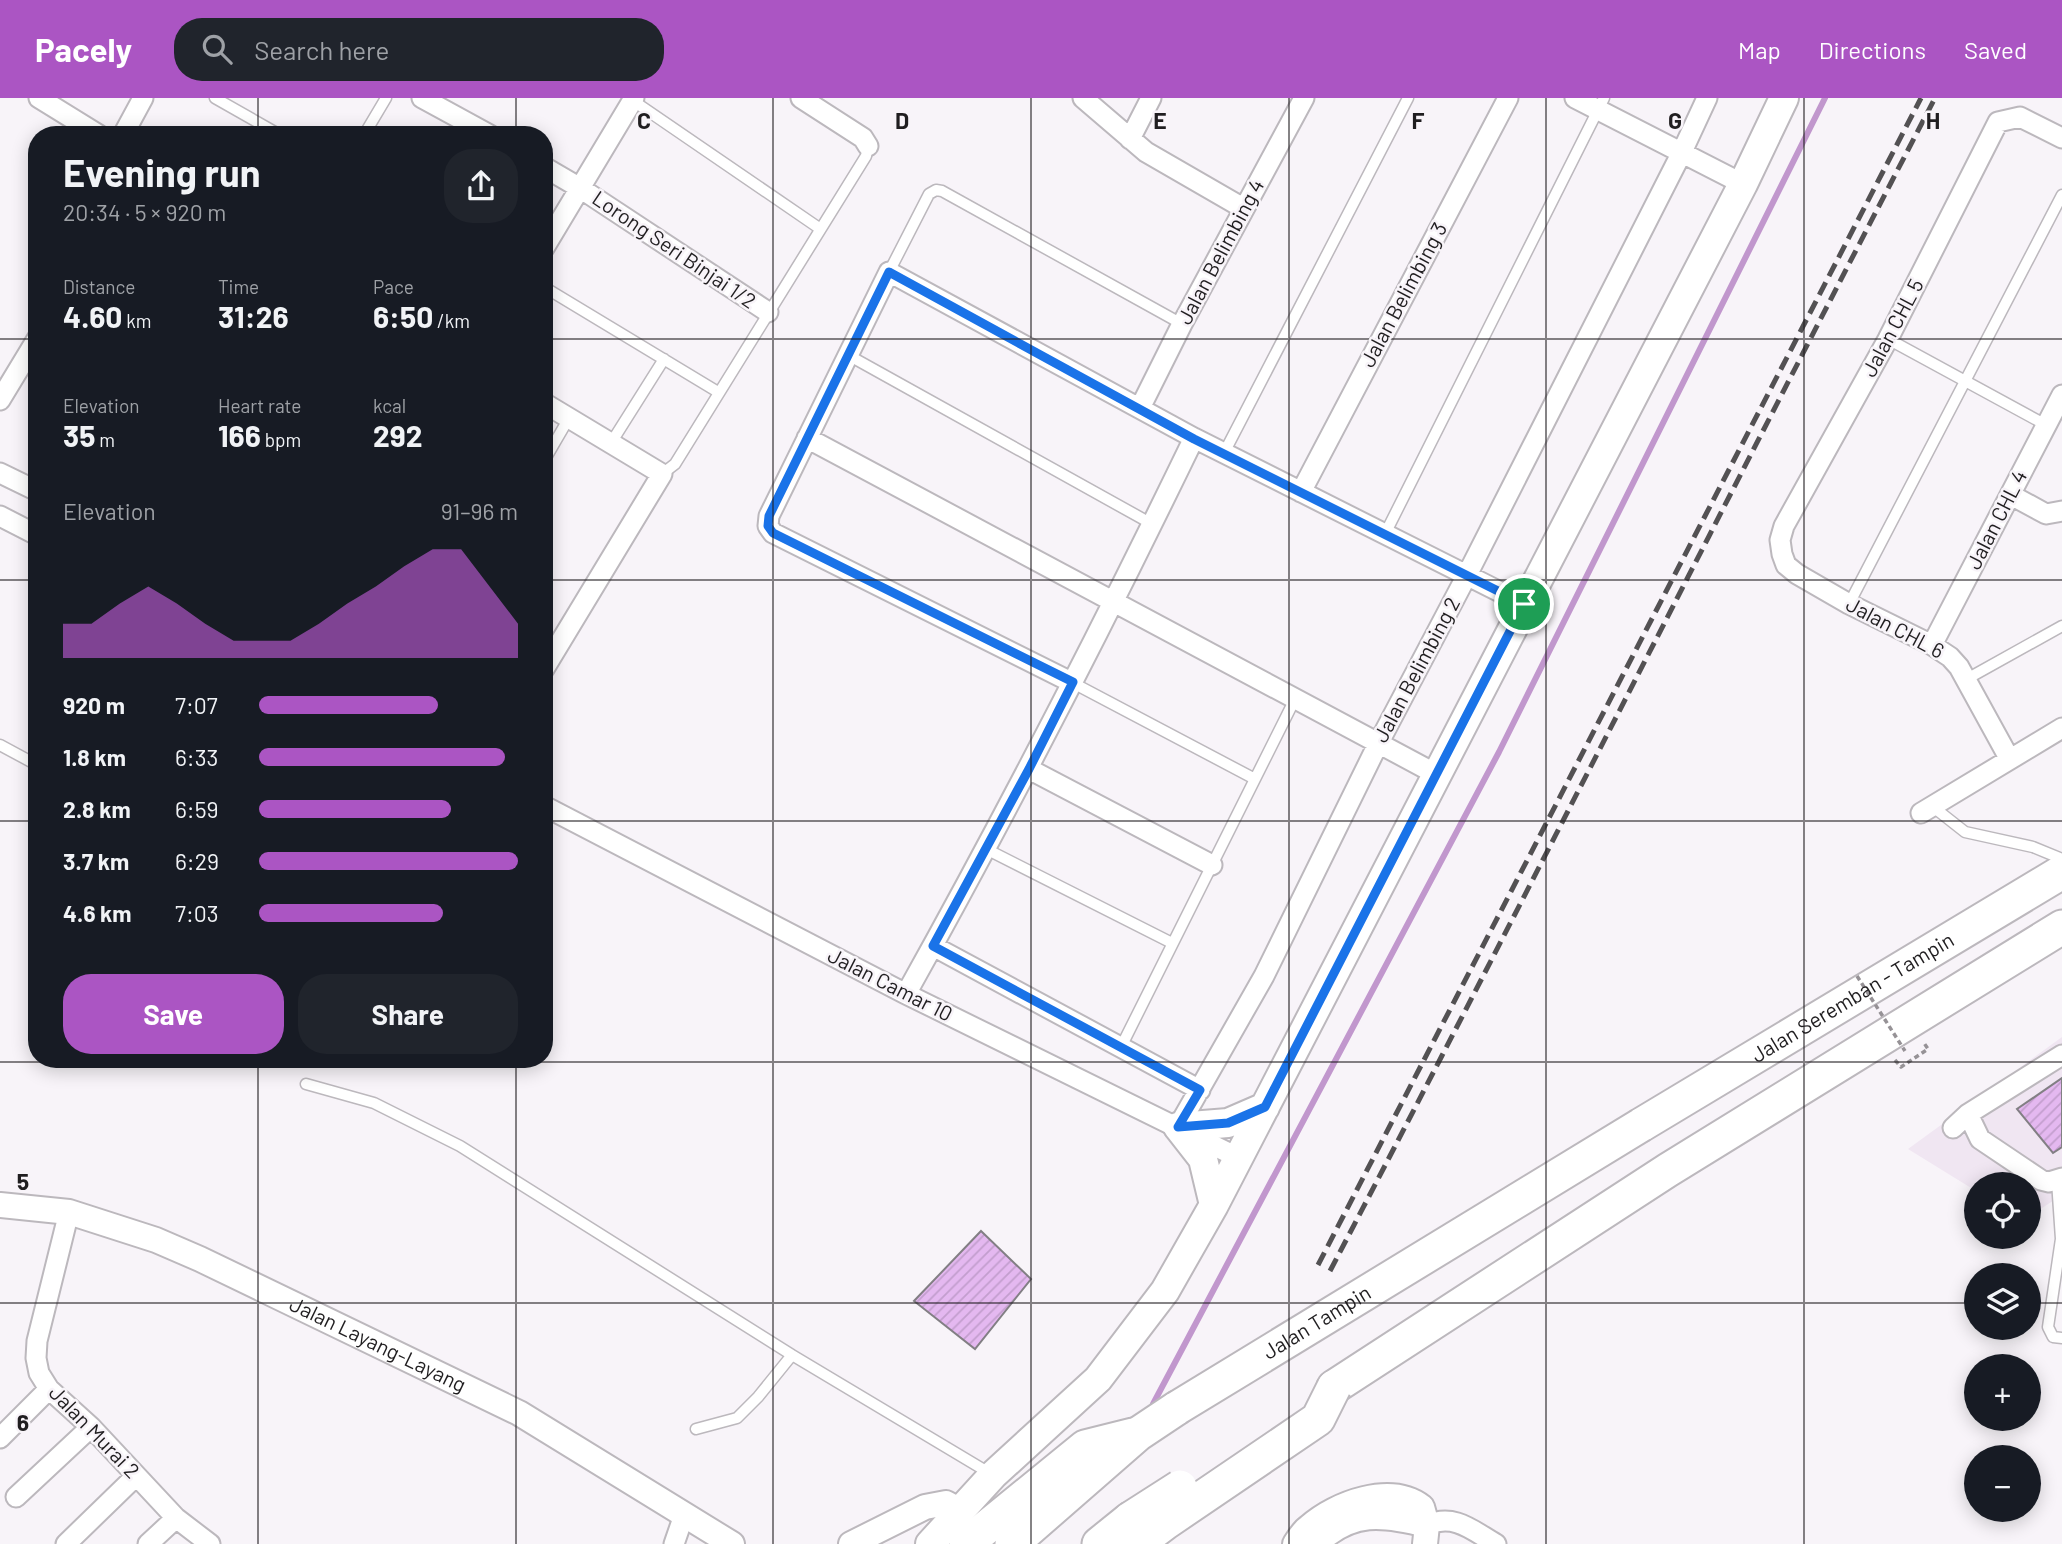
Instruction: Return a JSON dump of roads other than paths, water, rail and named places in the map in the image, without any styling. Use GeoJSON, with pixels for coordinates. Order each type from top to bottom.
{"type":"FeatureCollection","features":[{"type":"Feature","properties":{"kind":"highway","name":"Jalan Seremban - Tampin"},"geometry":{"type":"LineString","coordinates":[[1641,1125],[2062,872]]}},
{"type":"Feature","properties":{"kind":"highway"},"geometry":{"type":"LineString","coordinates":[[1099,1544],[1136,1535],[1165,1523],[1318,1419],[1334,1387],[1668,1170],[2062,927]]}},
{"type":"Feature","properties":{"kind":"highway","name":"Jalan Tampin"},"geometry":{"type":"LineString","coordinates":[[1012,1544],[1138,1434],[1177,1408],[1641,1125]]}},
{"type":"Feature","properties":{"kind":"highway"},"geometry":{"type":"LineString","coordinates":[[966,1544],[1085,1447],[1138,1434]]}},
{"type":"Feature","properties":{"kind":"main road"},"geometry":{"type":"LineString","coordinates":[[930,1544],[993,1475],[1098,1379],[1165,1291],[1239,1158],[1784,98]]}},
{"type":"Feature","properties":{"kind":"main road"},"geometry":{"type":"LineString","coordinates":[[1178,1127],[1228,1123],[1265,1107]]}},
{"type":"Feature","properties":{"kind":"main road"},"geometry":{"type":"LineString","coordinates":[[1178,1127],[1203,1159],[1214,1205]]}},
{"type":"Feature","properties":{"kind":"street"},"geometry":{"type":"LineString","coordinates":[[39,98],[84,126]]}},
{"type":"Feature","properties":{"kind":"street"},"geometry":{"type":"LineString","coordinates":[[128,126],[143,98]]}},
{"type":"Feature","properties":{"kind":"street"},"geometry":{"type":"LineString","coordinates":[[422,98],[473,126]]}},
{"type":"Feature","properties":{"kind":"street"},"geometry":{"type":"LineString","coordinates":[[802,98],[863,138],[869,146]]}},
{"type":"Feature","properties":{"kind":"street"},"geometry":{"type":"LineString","coordinates":[[1083,98],[1146,152],[1243,208]]}},
{"type":"Feature","properties":{"kind":"street"},"geometry":{"type":"LineString","coordinates":[[1130,139],[1151,98]]}},
{"type":"Feature","properties":{"kind":"street","name":"Jalan Belimbing 4"},"geometry":{"type":"LineString","coordinates":[[1140,408],[1243,208],[1304,98]]}},
{"type":"Feature","properties":{"kind":"street","name":"Jalan Belimbing 3"},"geometry":{"type":"LineString","coordinates":[[1301,492],[1508,98]]}},
{"type":"Feature","properties":{"kind":"street"},"geometry":{"type":"LineString","coordinates":[[1575,98],[1601,104],[1681,154],[1742,184]]}},
{"type":"Feature","properties":{"kind":"street","name":"Jalan Belimbing 2"},"geometry":{"type":"LineString","coordinates":[[1178,1127],[1264,976],[1378,744],[1468,575],[1707,98]]}},
{"type":"Feature","properties":{"kind":"street"},"geometry":{"type":"LineString","coordinates":[[553,233],[631,99]]}},
{"type":"Feature","properties":{"kind":"street","name":"Jalan CHL 5"},"geometry":{"type":"LineString","coordinates":[[1782,554],[1780,540],[1784,526],[1888,339],[1998,122],[2020,117],[2062,138]]}},
{"type":"Feature","properties":{"kind":"street","name":"Lorong Seri Binjai 1/2"},"geometry":{"type":"LineString","coordinates":[[553,172],[768,312]]}},
{"type":"Feature","properties":{"kind":"street"},"geometry":{"type":"LineString","coordinates":[[1073,682],[773,533],[768,526],[769,516],[889,272],[1194,439],[1524,604]]}},
{"type":"Feature","properties":{"kind":"street"},"geometry":{"type":"LineString","coordinates":[[0,400],[28,354]]}},
{"type":"Feature","properties":{"kind":"street","name":"Jalan CHL 4"},"geometry":{"type":"LineString","coordinates":[[1933,646],[2062,395]]}},
{"type":"Feature","properties":{"kind":"street"},"geometry":{"type":"LineString","coordinates":[[553,408],[662,474],[553,654]]}},
{"type":"Feature","properties":{"kind":"street"},"geometry":{"type":"LineString","coordinates":[[807,438],[1436,774]]}},
{"type":"Feature","properties":{"kind":"street"},"geometry":{"type":"LineString","coordinates":[[906,994],[1029,769],[1115,603],[1194,439]]}},
{"type":"Feature","properties":{"kind":"street"},"geometry":{"type":"LineString","coordinates":[[0,473],[28,487]]}},
{"type":"Feature","properties":{"kind":"street"},"geometry":{"type":"LineString","coordinates":[[2011,495],[2046,514],[2062,511]]}},
{"type":"Feature","properties":{"kind":"street"},"geometry":{"type":"LineString","coordinates":[[0,516],[28,531]]}},
{"type":"Feature","properties":{"kind":"street","name":"Jalan CHL 6"},"geometry":{"type":"LineString","coordinates":[[1782,554],[1786,565],[1797,574],[1950,657],[1959,667],[2009,758]]}},
{"type":"Feature","properties":{"kind":"street"},"geometry":{"type":"LineString","coordinates":[[1927,809],[2062,728]]}},
{"type":"Feature","properties":{"kind":"street"},"geometry":{"type":"LineString","coordinates":[[1029,769],[1212,865]]}},
{"type":"Feature","properties":{"kind":"street","name":"Jalan Camar 10"},"geometry":{"type":"LineString","coordinates":[[553,811],[906,994],[1239,1158]]}},
{"type":"Feature","properties":{"kind":"street"},"geometry":{"type":"LineString","coordinates":[[933,946],[1200,1090]]}},
{"type":"Feature","properties":{"kind":"street"},"geometry":{"type":"LineString","coordinates":[[1953,1128],[1968,1114],[2062,1055]]}},
{"type":"Feature","properties":{"kind":"street"},"geometry":{"type":"LineString","coordinates":[[1968,1114],[1980,1139],[2041,1180],[2059,1180]]}},
{"type":"Feature","properties":{"kind":"street","name":"Jalan Layang-Layang"},"geometry":{"type":"LineString","coordinates":[[0,1205],[69,1212],[156,1240],[189,1254],[519,1413],[732,1544]]}},
{"type":"Feature","properties":{"kind":"street","name":"Jalan Murai 2"},"geometry":{"type":"LineString","coordinates":[[69,1212],[37,1341],[39,1373],[49,1389],[91,1427],[176,1518],[210,1544]]}},
{"type":"Feature","properties":{"kind":"street"},"geometry":{"type":"LineString","coordinates":[[0,1438],[49,1389]]}},
{"type":"Feature","properties":{"kind":"street"},"geometry":{"type":"LineString","coordinates":[[16,1497],[91,1427]]}},
{"type":"Feature","properties":{"kind":"street"},"geometry":{"type":"LineString","coordinates":[[66,1544],[136,1476]]}},
{"type":"Feature","properties":{"kind":"street"},"geometry":{"type":"LineString","coordinates":[[1295,1544],[1308,1527],[1336,1510],[1392,1495],[1405,1497],[1422,1507],[1426,1534]]}},
{"type":"Feature","properties":{"kind":"street"},"geometry":{"type":"LineString","coordinates":[[851,1544],[925,1507],[946,1503],[959,1510]]}},
{"type":"Feature","properties":{"kind":"street"},"geometry":{"type":"LineString","coordinates":[[674,1544],[684,1515]]}},
{"type":"Feature","properties":{"kind":"street"},"geometry":{"type":"LineString","coordinates":[[1316,1544],[1328,1532],[1374,1515],[1395,1517],[1426,1534]]}},
{"type":"Feature","properties":{"kind":"street"},"geometry":{"type":"LineString","coordinates":[[148,1544],[176,1518]]}},
{"type":"Feature","properties":{"kind":"street"},"geometry":{"type":"LineString","coordinates":[[1426,1534],[1440,1520],[1459,1523],[1496,1544]]}},
{"type":"Feature","properties":{"kind":"lane"},"geometry":{"type":"LineString","coordinates":[[215,98],[264,126]]}},
{"type":"Feature","properties":{"kind":"lane"},"geometry":{"type":"LineString","coordinates":[[369,126],[386,98]]}},
{"type":"Feature","properties":{"kind":"lane"},"geometry":{"type":"LineString","coordinates":[[1224,453],[1408,98]]}},
{"type":"Feature","properties":{"kind":"lane"},"geometry":{"type":"LineString","coordinates":[[631,99],[819,228]]}},
{"type":"Feature","properties":{"kind":"lane"},"geometry":{"type":"LineString","coordinates":[[1385,534],[1601,104]]}},
{"type":"Feature","properties":{"kind":"lane"},"geometry":{"type":"LineString","coordinates":[[662,474],[674,464],[866,156],[869,146]]}},
{"type":"Feature","properties":{"kind":"lane"},"geometry":{"type":"LineString","coordinates":[[889,272],[929,194],[936,190],[942,191],[1182,324]]}},
{"type":"Feature","properties":{"kind":"lane"},"geometry":{"type":"LineString","coordinates":[[1849,604],[2062,195]]}},
{"type":"Feature","properties":{"kind":"lane"},"geometry":{"type":"LineString","coordinates":[[553,292],[718,392]]}},
{"type":"Feature","properties":{"kind":"lane"},"geometry":{"type":"LineString","coordinates":[[1888,339],[2046,425]]}},
{"type":"Feature","properties":{"kind":"lane"},"geometry":{"type":"LineString","coordinates":[[848,355],[1152,524]]}},
{"type":"Feature","properties":{"kind":"lane"},"geometry":{"type":"LineString","coordinates":[[611,443],[664,359]]}},
{"type":"Feature","properties":{"kind":"lane"},"geometry":{"type":"LineString","coordinates":[[553,446],[569,418]]}},
{"type":"Feature","properties":{"kind":"lane"},"geometry":{"type":"LineString","coordinates":[[1965,680],[2062,626]]}},
{"type":"Feature","properties":{"kind":"lane"},"geometry":{"type":"LineString","coordinates":[[1073,682],[1255,779]]}},
{"type":"Feature","properties":{"kind":"lane"},"geometry":{"type":"LineString","coordinates":[[1121,1047],[1295,699]]}},
{"type":"Feature","properties":{"kind":"lane"},"geometry":{"type":"LineString","coordinates":[[0,745],[28,760]]}},
{"type":"Feature","properties":{"kind":"lane"},"geometry":{"type":"LineString","coordinates":[[1927,809],[1965,832],[2033,847],[2062,859]]}},
{"type":"Feature","properties":{"kind":"lane"},"geometry":{"type":"LineString","coordinates":[[986,849],[1172,943]]}},
{"type":"Feature","properties":{"kind":"lane"},"geometry":{"type":"LineString","coordinates":[[306,1084],[374,1103],[460,1146],[792,1355],[993,1475]]}},
{"type":"Feature","properties":{"kind":"lane"},"geometry":{"type":"LineString","coordinates":[[2059,1180],[2061,1239],[2048,1327],[2053,1337],[2062,1338]]}},
{"type":"Feature","properties":{"kind":"lane"},"geometry":{"type":"LineString","coordinates":[[695,1429],[737,1418],[792,1355]]}},
{"type":"Feature","properties":{"kind":"waterway"},"geometry":{"type":"LineString","coordinates":[[1153,1404],[1499,752],[1825,98]]}},
{"type":"Feature","properties":{"kind":"railway"},"geometry":{"type":"LineString","coordinates":[[1318,1265],[1921,98]]}},
{"type":"Feature","properties":{"kind":"railway"},"geometry":{"type":"LineString","coordinates":[[1330,1271],[1935,98]]}}]}
